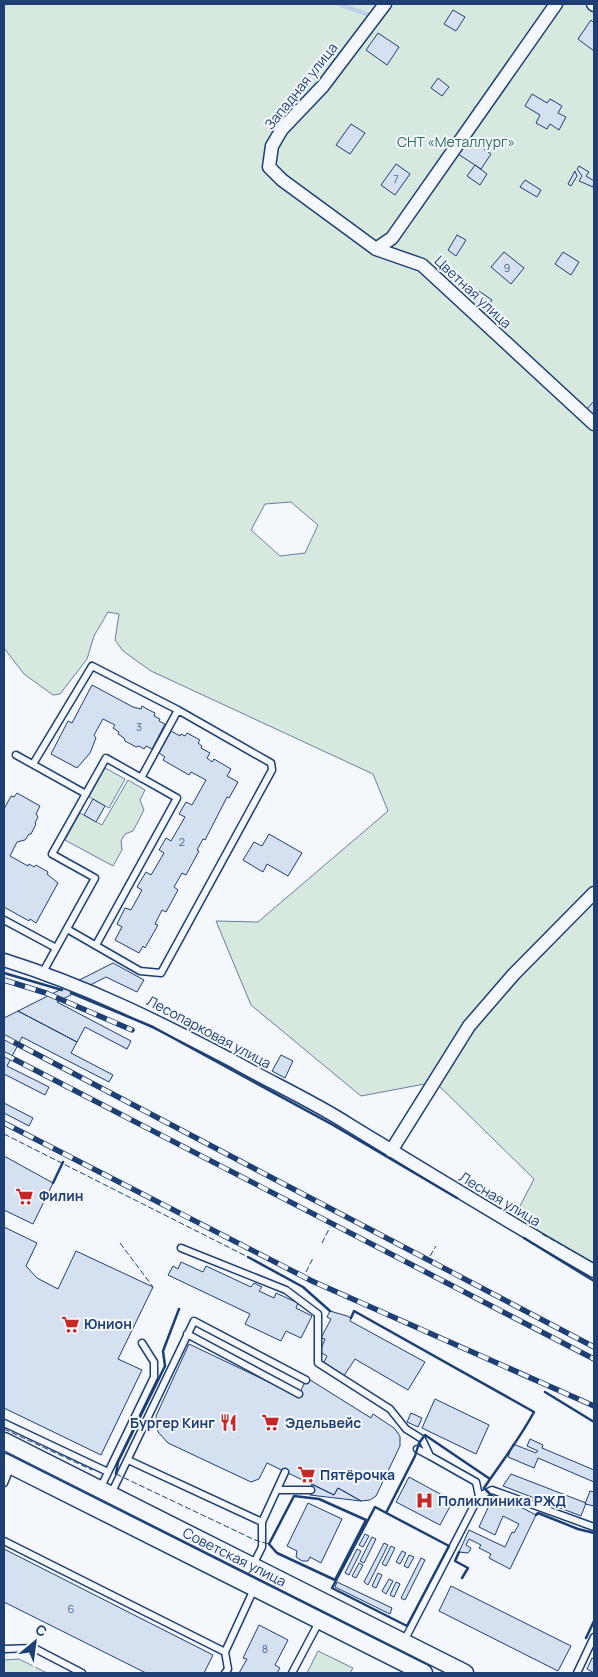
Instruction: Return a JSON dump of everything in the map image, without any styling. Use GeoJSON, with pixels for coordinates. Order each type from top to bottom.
{"type":"FeatureCollection","features":[{"type":"Feature","properties":{"kind":"main road","name":"Советская улица"},"geometry":{"type":"LineString","coordinates":[[4,1441],[465,1673]]}},
{"type":"Feature","properties":{"kind":"main road","name":"Советская улица"},"geometry":{"type":"LineString","coordinates":[[8,1464],[424,1673]]}},
{"type":"Feature","properties":{"kind":"street","name":"Западная улица"},"geometry":{"type":"LineString","coordinates":[[269,167],[272,146],[282,129],[323,86],[385,4]]}},
{"type":"Feature","properties":{"kind":"street"},"geometry":{"type":"LineString","coordinates":[[376,250],[392,238],[556,4]]}},
{"type":"Feature","properties":{"kind":"street","name":"Цветная улица"},"geometry":{"type":"LineString","coordinates":[[269,167],[282,180],[376,250],[422,265],[594,424]]}},
{"type":"Feature","properties":{"kind":"street"},"geometry":{"type":"LineString","coordinates":[[391,1151],[469,1026],[514,974],[594,893]]}},
{"type":"Feature","properties":{"kind":"street","name":"Лесопарковая улица"},"geometry":{"type":"LineString","coordinates":[[4,960],[87,989],[139,1012],[347,1123],[391,1151]]}},
{"type":"Feature","properties":{"kind":"street","name":"Лесная улица"},"geometry":{"type":"LineString","coordinates":[[391,1151],[594,1271]]}},
{"type":"Feature","properties":{"kind":"lane"},"geometry":{"type":"LineString","coordinates":[[33,764],[92,666],[178,710],[271,763],[272,770],[161,974],[140,971],[67,929]]}},
{"type":"Feature","properties":{"kind":"lane"},"geometry":{"type":"LineString","coordinates":[[141,778],[178,710]]}},
{"type":"Feature","properties":{"kind":"lane"},"geometry":{"type":"LineString","coordinates":[[16,755],[86,794]]}},
{"type":"Feature","properties":{"kind":"lane"},"geometry":{"type":"LineString","coordinates":[[42,972],[95,878],[52,854],[106,758],[178,798],[96,945]]}},
{"type":"Feature","properties":{"kind":"lane"},"geometry":{"type":"LineString","coordinates":[[4,920],[56,948]]}},
{"type":"Feature","properties":{"kind":"lane"},"geometry":{"type":"LineString","coordinates":[[181,1248],[286,1290],[318,1314],[318,1363],[390,1410],[406,1430],[422,1439],[430,1456]]}},
{"type":"Feature","properties":{"kind":"lane"},"geometry":{"type":"LineString","coordinates":[[105,1492],[128,1460],[194,1320],[306,1380]]}},
{"type":"Feature","properties":{"kind":"lane"},"geometry":{"type":"LineString","coordinates":[[187,1334],[299,1394]]}},
{"type":"Feature","properties":{"kind":"lane"},"geometry":{"type":"LineString","coordinates":[[105,1492],[108,1472],[154,1377],[154,1362],[142,1343]]}},
{"type":"Feature","properties":{"kind":"lane"},"geometry":{"type":"LineString","coordinates":[[4,1423],[108,1472]]}},
{"type":"Feature","properties":{"kind":"lane"},"geometry":{"type":"LineString","coordinates":[[417,1449],[476,1482],[479,1496]]}},
{"type":"Feature","properties":{"kind":"lane"},"geometry":{"type":"LineString","coordinates":[[128,1460],[262,1522]]}},
{"type":"Feature","properties":{"kind":"lane"},"geometry":{"type":"LineString","coordinates":[[4,1483],[8,1464]]}},
{"type":"Feature","properties":{"kind":"lane"},"geometry":{"type":"LineString","coordinates":[[252,1566],[262,1547],[262,1522],[285,1472]]}},
{"type":"Feature","properties":{"kind":"lane"},"geometry":{"type":"LineString","coordinates":[[277,1490],[311,1490]]}},
{"type":"Feature","properties":{"kind":"lane"},"geometry":{"type":"LineString","coordinates":[[403,1642],[479,1496],[492,1490],[594,1527]]}},
{"type":"Feature","properties":{"kind":"lane"},"geometry":{"type":"LineString","coordinates":[[4,1541],[225,1652]]}},
{"type":"Feature","properties":{"kind":"lane"},"geometry":{"type":"LineString","coordinates":[[225,1673],[228,1669],[225,1652],[254,1588]]}},
{"type":"Feature","properties":{"kind":"lane"},"geometry":{"type":"LineString","coordinates":[[292,1673],[319,1620]]}},
{"type":"Feature","properties":{"kind":"lane"},"geometry":{"type":"LineString","coordinates":[[577,1673],[594,1637]]}},
{"type":"Feature","properties":{"kind":"lane"},"geometry":{"type":"LineString","coordinates":[[4,1649],[34,1648],[82,1673]]}},
{"type":"Feature","properties":{"kind":"green space","name":"СНТ «Металлург»"},"geometry":{"type":"Polygon","coordinates":[[[4,4],[594,4],[594,1263],[524,1225],[520,1206],[534,1179],[435,1082],[361,1096],[251,1005],[216,921],[258,922],[388,811],[373,774],[151,671],[123,651],[115,640],[119,614],[108,612],[94,636],[87,659],[60,694],[53,695],[24,674],[4,648],[4,4]],[[291,502],[265,504],[251,530],[280,556],[305,553],[318,525],[291,502]]]}},
{"type":"Feature","properties":{"kind":"green space"},"geometry":{"type":"Polygon","coordinates":[[[105,768],[125,779],[109,808],[89,797],[105,768]]]}},
{"type":"Feature","properties":{"kind":"green space"},"geometry":{"type":"Polygon","coordinates":[[[128,780],[145,790],[140,800],[144,810],[133,831],[125,834],[121,841],[122,850],[113,866],[65,840],[80,813],[102,825],[128,780]]]}},
{"type":"Feature","properties":{"kind":"green space"},"geometry":{"type":"Polygon","coordinates":[[[318,1651],[353,1668],[350,1673],[307,1673],[318,1651]]]}},
{"type":"Feature","properties":{"kind":"green space"},"geometry":{"type":"Polygon","coordinates":[[[19,1659],[47,1673],[4,1673],[4,1660],[19,1659]]]}},
{"type":"Feature","properties":{"kind":"building"},"geometry":{"type":"Polygon","coordinates":[[[453,10],[465,17],[456,31],[444,24],[453,10]]]}},
{"type":"Feature","properties":{"kind":"building"},"geometry":{"type":"Polygon","coordinates":[[[591,20],[594,23],[594,51],[578,39],[591,20]]]}},
{"type":"Feature","properties":{"kind":"building"},"geometry":{"type":"Polygon","coordinates":[[[378,33],[399,47],[387,65],[366,50],[378,33]]]}},
{"type":"Feature","properties":{"kind":"building"},"geometry":{"type":"Polygon","coordinates":[[[438,78],[449,87],[442,96],[431,88],[438,78]]]}},
{"type":"Feature","properties":{"kind":"building"},"geometry":{"type":"Polygon","coordinates":[[[532,94],[547,103],[550,99],[562,106],[558,113],[566,117],[559,130],[550,124],[547,129],[536,123],[540,115],[525,106],[532,94]]]}},
{"type":"Feature","properties":{"kind":"building"},"geometry":{"type":"Polygon","coordinates":[[[351,124],[365,133],[350,154],[336,145],[351,124]]]}},
{"type":"Feature","properties":{"kind":"building"},"geometry":{"type":"Polygon","coordinates":[[[466,136],[491,154],[481,169],[455,152],[466,136]]]}},
{"type":"Feature","properties":{"kind":"building"},"geometry":{"type":"Polygon","coordinates":[[[396,164],[410,174],[395,195],[381,185],[396,164]]]}},
{"type":"Feature","properties":{"kind":"building"},"geometry":{"type":"Polygon","coordinates":[[[475,165],[487,174],[480,185],[467,176],[475,165]]]}},
{"type":"Feature","properties":{"kind":"building"},"geometry":{"type":"Polygon","coordinates":[[[579,166],[589,172],[586,176],[594,181],[593,187],[579,181],[582,176],[577,169],[579,166]]]}},
{"type":"Feature","properties":{"kind":"building"},"geometry":{"type":"Polygon","coordinates":[[[575,171],[577,176],[571,186],[568,184],[575,171]]]}},
{"type":"Feature","properties":{"kind":"building"},"geometry":{"type":"Polygon","coordinates":[[[525,180],[541,190],[537,197],[520,187],[525,180]]]}},
{"type":"Feature","properties":{"kind":"building"},"geometry":{"type":"Polygon","coordinates":[[[457,235],[466,240],[456,256],[448,250],[457,235]]]}},
{"type":"Feature","properties":{"kind":"building"},"geometry":{"type":"Polygon","coordinates":[[[504,252],[524,268],[511,284],[491,267],[504,252]]]}},
{"type":"Feature","properties":{"kind":"building"},"geometry":{"type":"Polygon","coordinates":[[[563,252],[579,262],[571,275],[555,264],[563,252]]]}},
{"type":"Feature","properties":{"kind":"building"},"geometry":{"type":"Polygon","coordinates":[[[479,291],[492,300],[483,315],[469,306],[479,291]]]}},
{"type":"Feature","properties":{"kind":"building"},"geometry":{"type":"Polygon","coordinates":[[[594,401],[594,420],[585,411],[594,401]]]}},
{"type":"Feature","properties":{"kind":"building"},"geometry":{"type":"Polygon","coordinates":[[[92,685],[133,707],[141,709],[142,706],[155,713],[154,716],[165,724],[152,749],[146,746],[144,749],[139,746],[136,747],[125,741],[118,734],[119,732],[113,728],[115,725],[103,719],[94,735],[96,738],[90,753],[77,768],[51,754],[68,721],[72,723],[92,685]]]}},
{"type":"Feature","properties":{"kind":"building"},"geometry":{"type":"Polygon","coordinates":[[[171,731],[180,736],[181,734],[185,736],[187,733],[200,740],[198,743],[202,746],[201,748],[210,753],[207,758],[212,762],[214,759],[231,769],[227,776],[238,782],[229,798],[227,797],[205,840],[203,839],[197,850],[199,851],[186,875],[182,873],[174,887],[178,890],[166,912],[162,910],[155,924],[158,925],[145,948],[143,946],[139,953],[115,940],[122,927],[117,924],[125,908],[131,910],[142,890],[137,887],[146,872],[151,875],[164,853],[159,850],[166,838],[171,841],[185,817],[179,814],[186,802],[192,805],[206,780],[191,772],[189,775],[163,760],[165,757],[159,753],[171,731]]]}},
{"type":"Feature","properties":{"kind":"building"},"geometry":{"type":"Polygon","coordinates":[[[17,793],[40,806],[36,814],[38,817],[36,824],[31,834],[25,840],[17,842],[10,856],[28,866],[29,864],[34,867],[36,865],[48,872],[47,874],[58,883],[36,923],[4,907],[4,809],[11,796],[14,797],[17,793]]]}},
{"type":"Feature","properties":{"kind":"building"},"geometry":{"type":"Polygon","coordinates":[[[93,799],[105,806],[96,822],[84,815],[93,799]]]}},
{"type":"Feature","properties":{"kind":"building"},"geometry":{"type":"Polygon","coordinates":[[[269,834],[302,853],[288,876],[267,864],[263,872],[243,860],[254,842],[262,846],[269,834]]]}},
{"type":"Feature","properties":{"kind":"building"},"geometry":{"type":"Polygon","coordinates":[[[113,963],[144,980],[137,992],[106,977],[57,1002],[131,1041],[127,1049],[85,1027],[77,1042],[18,1011],[113,963]]]}},
{"type":"Feature","properties":{"kind":"building"},"geometry":{"type":"Polygon","coordinates":[[[18,1011],[77,1042],[71,1053],[113,1075],[109,1082],[22,1037],[7,1066],[49,1087],[45,1095],[4,1074],[4,1018],[18,1011]]]}},
{"type":"Feature","properties":{"kind":"building"},"geometry":{"type":"Polygon","coordinates":[[[281,1055],[293,1061],[285,1078],[272,1071],[281,1055]]]}},
{"type":"Feature","properties":{"kind":"building"},"geometry":{"type":"Polygon","coordinates":[[[4,1103],[33,1118],[29,1126],[4,1113],[4,1103]]]}},
{"type":"Feature","properties":{"kind":"building","name":"Филин"},"geometry":{"type":"Polygon","coordinates":[[[4,1156],[53,1183],[33,1224],[4,1210],[4,1156]]]}},
{"type":"Feature","properties":{"kind":"building","name":"Юнион"},"geometry":{"type":"Polygon","coordinates":[[[4,1227],[37,1243],[26,1266],[37,1278],[58,1289],[76,1251],[153,1287],[118,1359],[142,1370],[101,1455],[4,1408],[4,1227]]]}},
{"type":"Feature","properties":{"kind":"building"},"geometry":{"type":"Polygon","coordinates":[[[181,1262],[203,1272],[206,1266],[251,1287],[254,1283],[262,1287],[259,1291],[274,1298],[276,1293],[298,1303],[296,1308],[312,1316],[301,1338],[286,1331],[281,1341],[245,1324],[250,1314],[168,1275],[173,1266],[178,1269],[181,1262]]]}},
{"type":"Feature","properties":{"kind":"building"},"geometry":{"type":"Polygon","coordinates":[[[330,1311],[351,1318],[350,1321],[425,1362],[408,1390],[355,1359],[343,1377],[322,1366],[327,1356],[320,1352],[325,1339],[321,1338],[331,1319],[327,1317],[330,1311]]]}},
{"type":"Feature","properties":{"kind":"building","name":"Эдельвейс"},"geometry":{"type":"Polygon","coordinates":[[[189,1344],[298,1396],[307,1378],[371,1418],[373,1414],[394,1428],[400,1436],[400,1446],[376,1496],[370,1500],[361,1501],[338,1488],[334,1495],[267,1463],[259,1479],[251,1482],[168,1443],[158,1432],[156,1416],[189,1344]]]}},
{"type":"Feature","properties":{"kind":"building"},"geometry":{"type":"Polygon","coordinates":[[[435,1399],[489,1425],[476,1454],[422,1428],[435,1399]]]}},
{"type":"Feature","properties":{"kind":"building"},"geometry":{"type":"Polygon","coordinates":[[[411,1413],[422,1418],[418,1427],[407,1422],[411,1413]]]}},
{"type":"Feature","properties":{"kind":"building"},"geometry":{"type":"Polygon","coordinates":[[[530,1439],[543,1445],[542,1448],[594,1470],[594,1482],[538,1458],[534,1468],[508,1457],[513,1444],[536,1453],[538,1451],[527,1446],[530,1439]]]}},
{"type":"Feature","properties":{"kind":"building"},"geometry":{"type":"Polygon","coordinates":[[[511,1474],[586,1503],[581,1516],[503,1486],[511,1474]]]}},
{"type":"Feature","properties":{"kind":"building","name":"Поликлиника РЖД"},"geometry":{"type":"Polygon","coordinates":[[[409,1477],[453,1501],[440,1525],[396,1502],[409,1477]]]}},
{"type":"Feature","properties":{"kind":"building"},"geometry":{"type":"Polygon","coordinates":[[[312,1484],[334,1495],[338,1488],[361,1501],[310,1495],[312,1484]]]}},
{"type":"Feature","properties":{"kind":"building"},"geometry":{"type":"Polygon","coordinates":[[[590,1491],[594,1492],[594,1506],[585,1504],[590,1491]]]}},
{"type":"Feature","properties":{"kind":"building"},"geometry":{"type":"Polygon","coordinates":[[[493,1497],[505,1502],[507,1500],[536,1515],[510,1569],[489,1558],[491,1554],[479,1548],[481,1545],[469,1539],[466,1545],[471,1548],[468,1553],[459,1552],[469,1530],[505,1547],[512,1532],[514,1533],[519,1524],[503,1516],[495,1535],[479,1527],[493,1497]]]}},
{"type":"Feature","properties":{"kind":"building"},"geometry":{"type":"Polygon","coordinates":[[[308,1503],[342,1519],[321,1563],[310,1557],[308,1561],[302,1561],[296,1557],[297,1551],[287,1546],[308,1503]]]}},
{"type":"Feature","properties":{"kind":"building"},"geometry":{"type":"Polygon","coordinates":[[[365,1534],[369,1536],[363,1547],[359,1545],[365,1534]]]}},
{"type":"Feature","properties":{"kind":"building"},"geometry":{"type":"Polygon","coordinates":[[[372,1537],[376,1539],[364,1563],[360,1561],[372,1537]]]}},
{"type":"Feature","properties":{"kind":"building"},"geometry":{"type":"Polygon","coordinates":[[[384,1543],[388,1545],[368,1585],[364,1582],[384,1543]]]}},
{"type":"Feature","properties":{"kind":"building"},"geometry":{"type":"Polygon","coordinates":[[[391,1546],[395,1548],[386,1566],[382,1564],[391,1546]]]}},
{"type":"Feature","properties":{"kind":"building"},"geometry":{"type":"Polygon","coordinates":[[[4,1549],[213,1655],[204,1673],[146,1673],[4,1602],[4,1549]]]}},
{"type":"Feature","properties":{"kind":"building"},"geometry":{"type":"Polygon","coordinates":[[[357,1549],[361,1551],[349,1575],[345,1573],[357,1549]]]}},
{"type":"Feature","properties":{"kind":"building"},"geometry":{"type":"Polygon","coordinates":[[[402,1551],[406,1553],[400,1564],[396,1562],[402,1551]]]}},
{"type":"Feature","properties":{"kind":"building"},"geometry":{"type":"Polygon","coordinates":[[[409,1555],[414,1557],[408,1568],[404,1566],[409,1555]]]}},
{"type":"Feature","properties":{"kind":"building"},"geometry":{"type":"Polygon","coordinates":[[[421,1558],[425,1560],[405,1600],[401,1598],[421,1558]]]}},
{"type":"Feature","properties":{"kind":"building"},"geometry":{"type":"Polygon","coordinates":[[[359,1563],[363,1565],[356,1578],[352,1576],[359,1563]]]}},
{"type":"Feature","properties":{"kind":"building"},"geometry":{"type":"Polygon","coordinates":[[[378,1573],[382,1575],[376,1588],[372,1586],[378,1573]]]}},
{"type":"Feature","properties":{"kind":"building"},"geometry":{"type":"Polygon","coordinates":[[[389,1579],[393,1581],[386,1594],[382,1591],[389,1579]]]}},
{"type":"Feature","properties":{"kind":"building"},"geometry":{"type":"Polygon","coordinates":[[[337,1582],[392,1608],[390,1614],[335,1587],[337,1582]]]}},
{"type":"Feature","properties":{"kind":"building"},"geometry":{"type":"Polygon","coordinates":[[[396,1582],[400,1584],[394,1597],[390,1595],[396,1582]]]}},
{"type":"Feature","properties":{"kind":"building"},"geometry":{"type":"Polygon","coordinates":[[[451,1586],[571,1646],[558,1671],[439,1611],[451,1586]]]}},
{"type":"Feature","properties":{"kind":"building"},"geometry":{"type":"Polygon","coordinates":[[[259,1625],[288,1640],[275,1665],[280,1668],[277,1673],[239,1673],[247,1659],[243,1658],[259,1625]]]}},
{"type":"Feature","properties":{"kind":"building"},"geometry":{"type":"Polygon","coordinates":[[[592,1658],[594,1659],[594,1673],[587,1669],[592,1658]]]}},
{"type":"Feature","properties":{"kind":"waterway"},"geometry":{"type":"LineString","coordinates":[[339,4],[369,15]]}},
{"type":"Feature","properties":{"kind":"railway"},"geometry":{"type":"LineString","coordinates":[[4,980],[46,993],[132,1030]]}},
{"type":"Feature","properties":{"kind":"railway"},"geometry":{"type":"LineString","coordinates":[[4,1037],[594,1347]]}},
{"type":"Feature","properties":{"kind":"railway"},"geometry":{"type":"LineString","coordinates":[[4,1054],[594,1359]]}},
{"type":"Feature","properties":{"kind":"railway"},"geometry":{"type":"LineString","coordinates":[[4,1123],[312,1281],[594,1406]]}},
{"type":"Feature","properties":{"kind":"fence"},"geometry":{"type":"LineString","coordinates":[[4,1134],[248,1257]]}},
{"type":"Feature","properties":{"kind":"fence"},"geometry":{"type":"LineString","coordinates":[[322,1243],[330,1227]]}},
{"type":"Feature","properties":{"kind":"fence"},"geometry":{"type":"LineString","coordinates":[[542,1234],[594,1263]]}},
{"type":"Feature","properties":{"kind":"fence"},"geometry":{"type":"LineString","coordinates":[[120,1243],[153,1287]]}},
{"type":"Feature","properties":{"kind":"fence"},"geometry":{"type":"LineString","coordinates":[[430,1256],[436,1246]]}},
{"type":"Feature","properties":{"kind":"fence"},"geometry":{"type":"LineString","coordinates":[[306,1272],[313,1258]]}},
{"type":"Feature","properties":{"kind":"fence"},"geometry":{"type":"LineString","coordinates":[[4,1429],[92,1470]]}},
{"type":"Feature","properties":{"kind":"fence"},"geometry":{"type":"LineString","coordinates":[[116,1474],[255,1540],[269,1544],[294,1496]]}},
{"type":"Feature","properties":{"kind":"wall"},"geometry":{"type":"LineString","coordinates":[[4,973],[62,990]]}},
{"type":"Feature","properties":{"kind":"wall"},"geometry":{"type":"LineString","coordinates":[[71,993],[153,1027],[333,1125],[457,1198]]}},
{"type":"Feature","properties":{"kind":"wall"},"geometry":{"type":"LineString","coordinates":[[53,1183],[63,1162]]}},
{"type":"Feature","properties":{"kind":"wall"},"geometry":{"type":"LineString","coordinates":[[524,1238],[594,1281]]}},
{"type":"Feature","properties":{"kind":"wall"},"geometry":{"type":"LineString","coordinates":[[248,1257],[303,1287],[330,1311]]}},
{"type":"Feature","properties":{"kind":"wall"},"geometry":{"type":"LineString","coordinates":[[116,1474],[118,1462],[165,1366],[163,1351],[179,1309]]}},
{"type":"Feature","properties":{"kind":"wall"},"geometry":{"type":"LineString","coordinates":[[351,1318],[354,1311],[534,1412],[517,1441],[484,1488],[493,1497]]}},
{"type":"Feature","properties":{"kind":"wall"},"geometry":{"type":"LineString","coordinates":[[545,1392],[594,1422]]}},
{"type":"Feature","properties":{"kind":"wall"},"geometry":{"type":"LineString","coordinates":[[386,1513],[415,1456],[419,1443],[425,1435],[490,1479]]}},
{"type":"Feature","properties":{"kind":"wall"},"geometry":{"type":"LineString","coordinates":[[294,1496],[319,1499],[366,1520],[335,1580],[277,1553],[269,1544],[294,1496]]}},
{"type":"Feature","properties":{"kind":"wall"},"geometry":{"type":"LineString","coordinates":[[375,1507],[449,1546],[407,1626],[332,1588],[375,1507]]}},
{"type":"Feature","properties":{"kind":"wall"},"geometry":{"type":"LineString","coordinates":[[536,1515],[538,1513],[578,1529],[594,1533]]}},
{"type":"Feature","properties":{"kind":"wall"},"geometry":{"type":"LineString","coordinates":[[459,1552],[455,1561],[468,1568],[462,1578]]}},
{"type":"Feature","properties":{"kind":"wall"},"geometry":{"type":"LineString","coordinates":[[586,1638],[594,1621]]}},
{"type":"Feature","properties":{"kind":"place","name":"Филин"},"geometry":{"type":"Point","coordinates":[25,1196]}},
{"type":"Feature","properties":{"kind":"place","name":"Юнион"},"geometry":{"type":"Point","coordinates":[70,1324]}},
{"type":"Feature","properties":{"kind":"place","name":"Бургер Кинг"},"geometry":{"type":"Point","coordinates":[229,1423]}},
{"type":"Feature","properties":{"kind":"place","name":"Эдельвейс"},"geometry":{"type":"Point","coordinates":[271,1423]}},
{"type":"Feature","properties":{"kind":"place","name":"Пятёрочка"},"geometry":{"type":"Point","coordinates":[306,1475]}},
{"type":"Feature","properties":{"kind":"place","name":"Поликлиника РЖД"},"geometry":{"type":"Point","coordinates":[424,1501]}}]}
